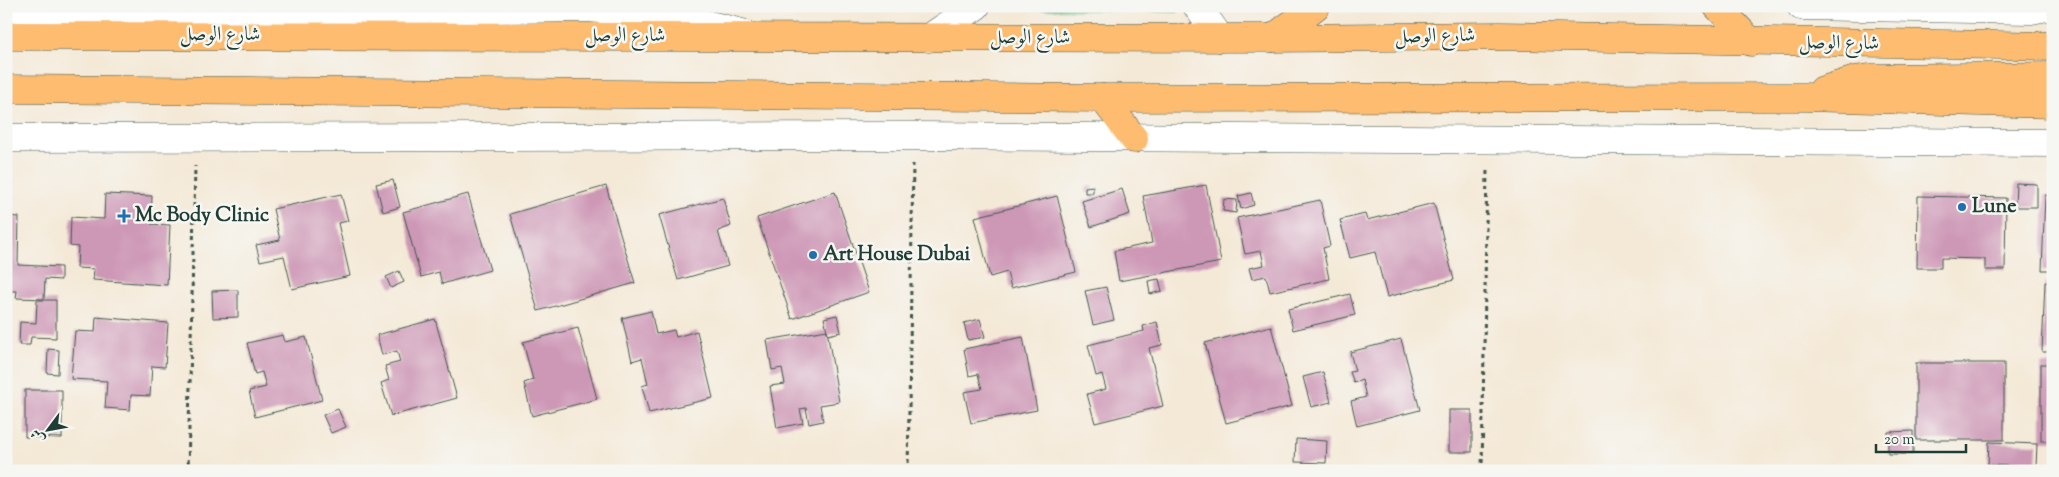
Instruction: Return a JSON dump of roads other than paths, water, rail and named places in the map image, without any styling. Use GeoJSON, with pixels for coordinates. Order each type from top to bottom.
{"type":"FeatureCollection","features":[{"type":"Feature","properties":{"kind":"main road"},"geometry":{"type":"LineString","coordinates":[[1273,38],[1316,6]]}},
{"type":"Feature","properties":{"kind":"main road"},"geometry":{"type":"LineString","coordinates":[[1717,6],[1751,42]]}},
{"type":"Feature","properties":{"kind":"main road","name":"شارع الوصل"},"geometry":{"type":"LineString","coordinates":[[6,36],[1273,38],[1499,36],[1751,42],[2051,45]]}},
{"type":"Feature","properties":{"kind":"main road"},"geometry":{"type":"LineString","coordinates":[[1805,97],[1839,84],[1871,78],[2053,76]]}},
{"type":"Feature","properties":{"kind":"main road"},"geometry":{"type":"LineString","coordinates":[[6,89],[1103,98],[1805,97],[2053,104]]}},
{"type":"Feature","properties":{"kind":"main road"},"geometry":{"type":"LineString","coordinates":[[1103,98],[1134,139]]}},
{"type":"Feature","properties":{"kind":"street"},"geometry":{"type":"LineString","coordinates":[[929,38],[976,6]]}},
{"type":"Feature","properties":{"kind":"street"},"geometry":{"type":"LineString","coordinates":[[1197,6],[1220,38]]}},
{"type":"Feature","properties":{"kind":"street"},"geometry":{"type":"LineString","coordinates":[[1801,6],[2031,10],[2052,6]]}},
{"type":"Feature","properties":{"kind":"street"},"geometry":{"type":"LineString","coordinates":[[6,10],[589,7],[663,10],[756,36]]}},
{"type":"Feature","properties":{"kind":"street"},"geometry":{"type":"LineString","coordinates":[[6,138],[913,136],[1134,139],[2053,143]]}},
{"type":"Feature","properties":{"kind":"place","name":"Lune"},"geometry":{"type":"Point","coordinates":[1962,207]}},
{"type":"Feature","properties":{"kind":"place","name":"Mc Body Clinic"},"geometry":{"type":"Point","coordinates":[124,216]}},
{"type":"Feature","properties":{"kind":"place","name":"Art House Dubai"},"geometry":{"type":"Point","coordinates":[813,255]}}]}
